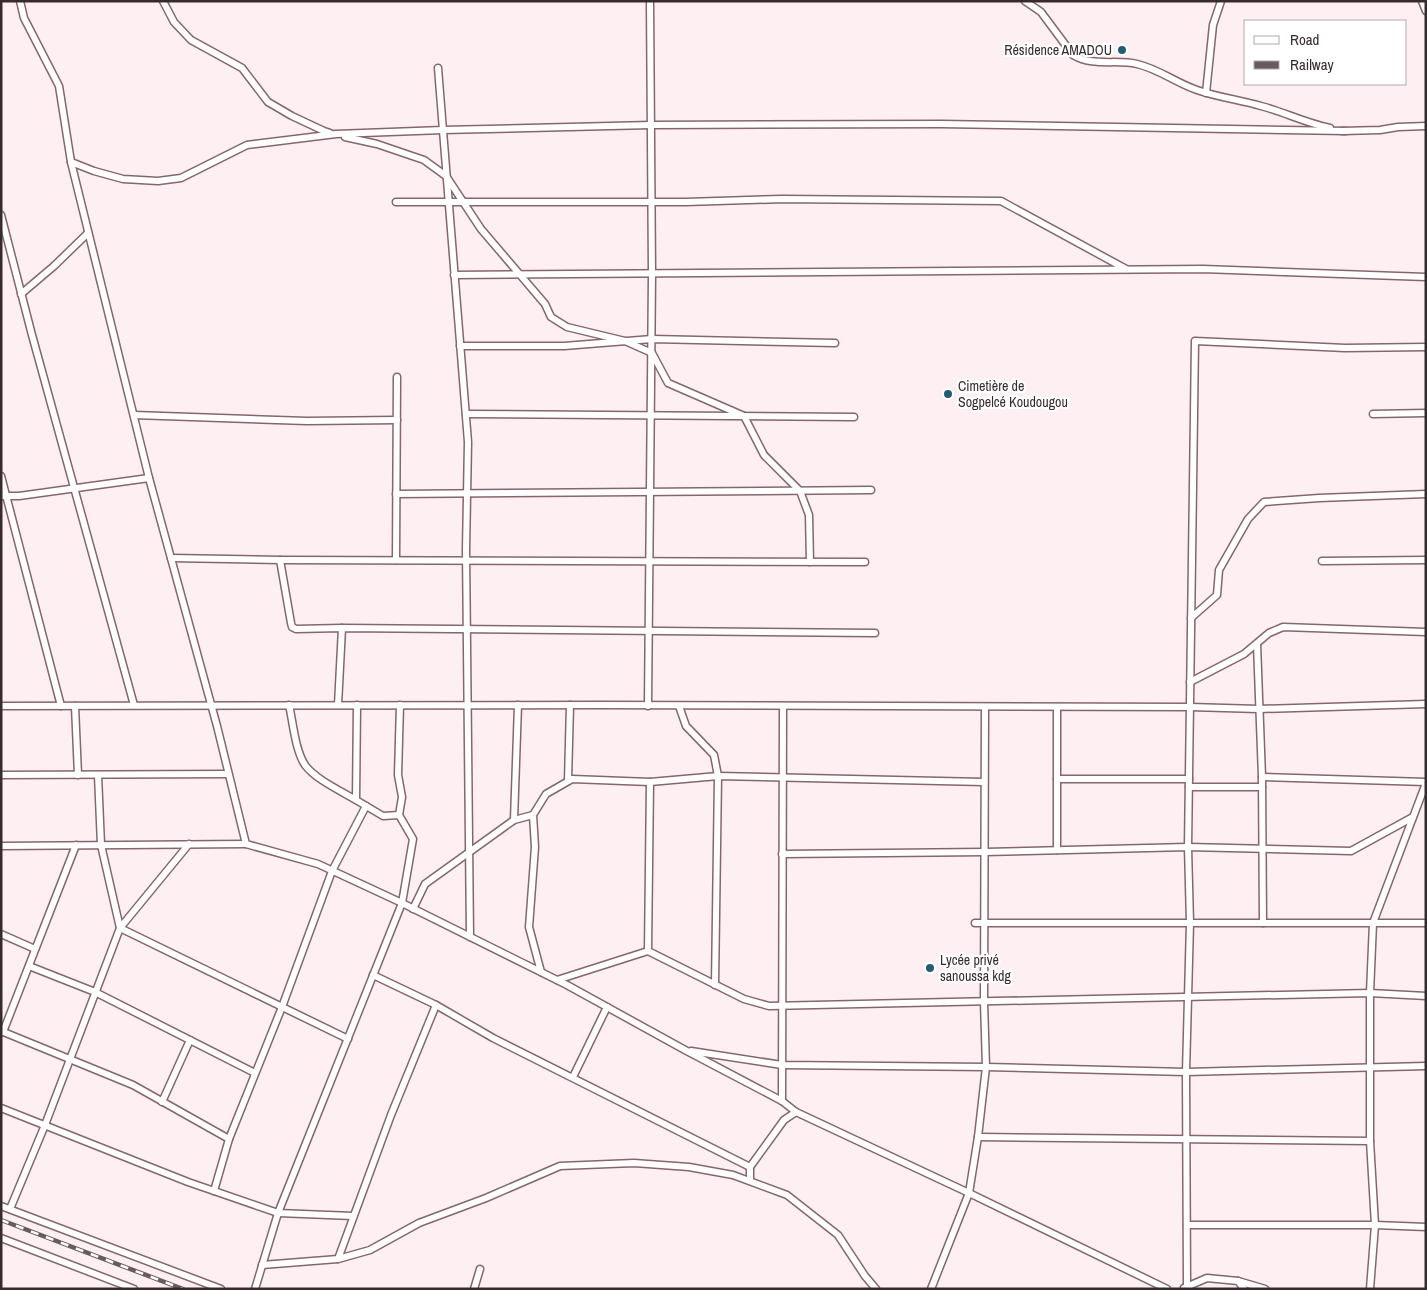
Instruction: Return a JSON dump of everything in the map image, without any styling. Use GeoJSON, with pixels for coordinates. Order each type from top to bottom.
{"type":"FeatureCollection","features":[{"type":"Feature","properties":{"kind":"street"},"geometry":{"type":"LineString","coordinates":[[20,1],[24,18],[59,86],[71,162],[88,233],[149,478],[211,705],[246,844]]}},
{"type":"Feature","properties":{"kind":"street"},"geometry":{"type":"LineString","coordinates":[[164,1],[174,22],[191,40],[242,68],[268,102],[324,132],[377,144],[424,160],[446,176],[481,229],[545,304],[551,316],[567,327],[625,341],[652,353],[668,383],[744,416],[764,454],[800,491],[808,515],[810,562]]}},
{"type":"Feature","properties":{"kind":"street"},"geometry":{"type":"LineString","coordinates":[[1025,1],[1041,12],[1073,54],[1079,58],[1090,61],[1135,63],[1148,67],[1179,84],[1262,106],[1316,125],[1346,131]]}},
{"type":"Feature","properties":{"kind":"street"},"geometry":{"type":"LineString","coordinates":[[1206,92],[1213,25],[1221,1]]}},
{"type":"Feature","properties":{"kind":"street"},"geometry":{"type":"LineString","coordinates":[[1422,1],[1426,12]]}},
{"type":"Feature","properties":{"kind":"street"},"geometry":{"type":"LineString","coordinates":[[648,706],[652,353],[650,2]]}},
{"type":"Feature","properties":{"kind":"street"},"geometry":{"type":"LineString","coordinates":[[438,68],[468,442],[466,561],[470,937]]}},
{"type":"Feature","properties":{"kind":"street"},"geometry":{"type":"LineString","coordinates":[[71,162],[122,179],[158,181],[181,178],[247,145],[336,134],[443,130],[652,125],[941,124],[1346,131],[1426,126]]}},
{"type":"Feature","properties":{"kind":"street"},"geometry":{"type":"LineString","coordinates":[[396,202],[652,202],[782,199],[1001,201],[1127,270]]}},
{"type":"Feature","properties":{"kind":"street"},"geometry":{"type":"LineString","coordinates":[[1,216],[134,705]]}},
{"type":"Feature","properties":{"kind":"street"},"geometry":{"type":"LineString","coordinates":[[21,294],[54,266],[88,233]]}},
{"type":"Feature","properties":{"kind":"street"},"geometry":{"type":"LineString","coordinates":[[454,275],[1204,269],[1426,277]]}},
{"type":"Feature","properties":{"kind":"street"},"geometry":{"type":"LineString","coordinates":[[460,346],[564,346],[652,339],[835,342]]}},
{"type":"Feature","properties":{"kind":"street"},"geometry":{"type":"LineString","coordinates":[[1265,1289],[1238,1281],[1207,1278],[1185,1288],[1187,1224],[1187,997],[1190,923],[1188,847],[1195,341],[1345,348],[1426,347]]}},
{"type":"Feature","properties":{"kind":"street"},"geometry":{"type":"LineString","coordinates":[[396,560],[397,378]]}},
{"type":"Feature","properties":{"kind":"street"},"geometry":{"type":"LineString","coordinates":[[1373,414],[1426,413]]}},
{"type":"Feature","properties":{"kind":"street"},"geometry":{"type":"LineString","coordinates":[[466,414],[854,417]]}},
{"type":"Feature","properties":{"kind":"street"},"geometry":{"type":"LineString","coordinates":[[134,415],[307,421],[397,420]]}},
{"type":"Feature","properties":{"kind":"street"},"geometry":{"type":"LineString","coordinates":[[1,476],[4,496],[61,706]]}},
{"type":"Feature","properties":{"kind":"street"},"geometry":{"type":"LineString","coordinates":[[4,496],[19,496],[149,478]]}},
{"type":"Feature","properties":{"kind":"street"},"geometry":{"type":"LineString","coordinates":[[396,494],[871,490]]}},
{"type":"Feature","properties":{"kind":"street"},"geometry":{"type":"LineString","coordinates":[[1191,618],[1217,595],[1219,570],[1248,518],[1264,502],[1426,494]]}},
{"type":"Feature","properties":{"kind":"street"},"geometry":{"type":"LineString","coordinates":[[171,558],[864,562]]}},
{"type":"Feature","properties":{"kind":"street"},"geometry":{"type":"LineString","coordinates":[[280,560],[292,627],[296,629],[875,633]]}},
{"type":"Feature","properties":{"kind":"street"},"geometry":{"type":"LineString","coordinates":[[1322,561],[1426,560]]}},
{"type":"Feature","properties":{"kind":"street"},"geometry":{"type":"LineString","coordinates":[[1190,682],[1244,654],[1269,633],[1283,627],[1426,632]]}},
{"type":"Feature","properties":{"kind":"street"},"geometry":{"type":"LineString","coordinates":[[338,705],[342,628]]}},
{"type":"Feature","properties":{"kind":"street"},"geometry":{"type":"LineString","coordinates":[[1256,644],[1262,777],[1263,923]]}},
{"type":"Feature","properties":{"kind":"street"},"geometry":{"type":"LineString","coordinates":[[1,706],[518,705],[1259,709],[1426,704]]}},
{"type":"Feature","properties":{"kind":"street"},"geometry":{"type":"LineString","coordinates":[[289,705],[297,744],[304,764],[312,772],[383,816],[399,815]]}},
{"type":"Feature","properties":{"kind":"street"},"geometry":{"type":"LineString","coordinates":[[356,800],[357,705]]}},
{"type":"Feature","properties":{"kind":"street"},"geometry":{"type":"LineString","coordinates":[[254,1289],[278,1213],[402,903],[414,839],[399,815],[402,797],[398,774],[400,705]]}},
{"type":"Feature","properties":{"kind":"street"},"geometry":{"type":"LineString","coordinates":[[514,820],[518,705]]}},
{"type":"Feature","properties":{"kind":"street"},"geometry":{"type":"LineString","coordinates":[[75,706],[78,775]]}},
{"type":"Feature","properties":{"kind":"street"},"geometry":{"type":"LineString","coordinates":[[568,781],[570,706]]}},
{"type":"Feature","properties":{"kind":"street"},"geometry":{"type":"LineString","coordinates":[[679,706],[686,726],[714,755],[718,776],[715,985]]}},
{"type":"Feature","properties":{"kind":"street"},"geometry":{"type":"LineString","coordinates":[[782,1101],[783,706]]}},
{"type":"Feature","properties":{"kind":"street"},"geometry":{"type":"LineString","coordinates":[[931,1289],[969,1193],[986,1067],[984,1002],[984,707]]}},
{"type":"Feature","properties":{"kind":"street"},"geometry":{"type":"LineString","coordinates":[[1057,707],[1057,850]]}},
{"type":"Feature","properties":{"kind":"street"},"geometry":{"type":"LineString","coordinates":[[1,775],[228,774]]}},
{"type":"Feature","properties":{"kind":"street"},"geometry":{"type":"LineString","coordinates":[[98,775],[101,845],[120,928]]}},
{"type":"Feature","properties":{"kind":"street"},"geometry":{"type":"LineString","coordinates":[[541,972],[529,927],[535,847],[533,816],[546,794],[572,779],[650,782],[718,776],[984,782]]}},
{"type":"Feature","properties":{"kind":"street"},"geometry":{"type":"LineString","coordinates":[[1262,777],[1426,782],[1373,923],[1370,993],[1370,1140],[1375,1225],[1370,1289]]}},
{"type":"Feature","properties":{"kind":"street"},"geometry":{"type":"LineString","coordinates":[[1057,779],[1189,779]]}},
{"type":"Feature","properties":{"kind":"street"},"geometry":{"type":"LineString","coordinates":[[648,951],[650,782]]}},
{"type":"Feature","properties":{"kind":"street"},"geometry":{"type":"LineString","coordinates":[[1189,787],[1262,787]]}},
{"type":"Feature","properties":{"kind":"street"},"geometry":{"type":"LineString","coordinates":[[214,1191],[229,1139],[282,1007],[332,871],[366,806]]}},
{"type":"Feature","properties":{"kind":"street"},"geometry":{"type":"LineString","coordinates":[[413,908],[425,884],[514,820],[533,816]]}},
{"type":"Feature","properties":{"kind":"street"},"geometry":{"type":"LineString","coordinates":[[782,854],[1188,847],[1350,851],[1413,817]]}},
{"type":"Feature","properties":{"kind":"street"},"geometry":{"type":"LineString","coordinates":[[10,1209],[45,1125],[120,928],[189,844]]}},
{"type":"Feature","properties":{"kind":"street"},"geometry":{"type":"LineString","coordinates":[[1,846],[246,844],[318,864],[413,908],[557,980],[782,1101],[796,1112],[1167,1289]]}},
{"type":"Feature","properties":{"kind":"street"},"geometry":{"type":"LineString","coordinates":[[76,845],[2,1032],[133,1085],[229,1139]]}},
{"type":"Feature","properties":{"kind":"street"},"geometry":{"type":"LineString","coordinates":[[975,923],[1426,923]]}},
{"type":"Feature","properties":{"kind":"street"},"geometry":{"type":"LineString","coordinates":[[120,928],[348,1039]]}},
{"type":"Feature","properties":{"kind":"street"},"geometry":{"type":"LineString","coordinates":[[1,934],[35,949]]}},
{"type":"Feature","properties":{"kind":"street"},"geometry":{"type":"LineString","coordinates":[[557,980],[648,951],[744,999],[769,1006],[1370,993],[1426,996]]}},
{"type":"Feature","properties":{"kind":"street"},"geometry":{"type":"LineString","coordinates":[[29,966],[95,992],[255,1073]]}},
{"type":"Feature","properties":{"kind":"street"},"geometry":{"type":"LineString","coordinates":[[373,976],[436,1005],[493,1038],[750,1167]]}},
{"type":"Feature","properties":{"kind":"street"},"geometry":{"type":"LineString","coordinates":[[338,1259],[391,1115],[436,1005]]}},
{"type":"Feature","properties":{"kind":"street"},"geometry":{"type":"LineString","coordinates":[[573,1077],[607,1007]]}},
{"type":"Feature","properties":{"kind":"street"},"geometry":{"type":"LineString","coordinates":[[162,1102],[190,1040]]}},
{"type":"Feature","properties":{"kind":"street"},"geometry":{"type":"LineString","coordinates":[[685,1050],[782,1065],[986,1067],[1186,1072],[1426,1066]]}},
{"type":"Feature","properties":{"kind":"street"},"geometry":{"type":"LineString","coordinates":[[1,1108],[214,1191],[278,1213],[353,1216]]}},
{"type":"Feature","properties":{"kind":"street"},"geometry":{"type":"LineString","coordinates":[[750,1180],[750,1167],[784,1120],[796,1112]]}},
{"type":"Feature","properties":{"kind":"street"},"geometry":{"type":"LineString","coordinates":[[978,1136],[1370,1140]]}},
{"type":"Feature","properties":{"kind":"street"},"geometry":{"type":"LineString","coordinates":[[262,1265],[338,1259],[370,1250],[419,1223],[486,1198],[560,1166],[634,1163],[689,1167],[734,1174],[787,1195],[838,1234],[865,1276],[876,1289]]}},
{"type":"Feature","properties":{"kind":"street"},"geometry":{"type":"LineString","coordinates":[[1,1206],[221,1289]]}},
{"type":"Feature","properties":{"kind":"street"},"geometry":{"type":"LineString","coordinates":[[1187,1224],[1426,1226]]}},
{"type":"Feature","properties":{"kind":"street"},"geometry":{"type":"LineString","coordinates":[[1,1238],[134,1289]]}},
{"type":"Feature","properties":{"kind":"street"},"geometry":{"type":"LineString","coordinates":[[474,1289],[480,1269]]}},
{"type":"Feature","properties":{"kind":"street"},"geometry":{"type":"LineString","coordinates":[[1238,1281],[1244,1289]]}},
{"type":"Feature","properties":{"kind":"railway"},"geometry":{"type":"LineString","coordinates":[[1,1220],[183,1289]]}},
{"type":"Feature","properties":{"kind":"place","name":"Résidence AMADOU"},"geometry":{"type":"Point","coordinates":[1122,50]}},
{"type":"Feature","properties":{"kind":"place","name":"Cimetière de Sogpelcé Koudougou"},"geometry":{"type":"Point","coordinates":[948,394]}},
{"type":"Feature","properties":{"kind":"place","name":"Lycée privé sanoussa kdg"},"geometry":{"type":"Point","coordinates":[930,968]}}]}
